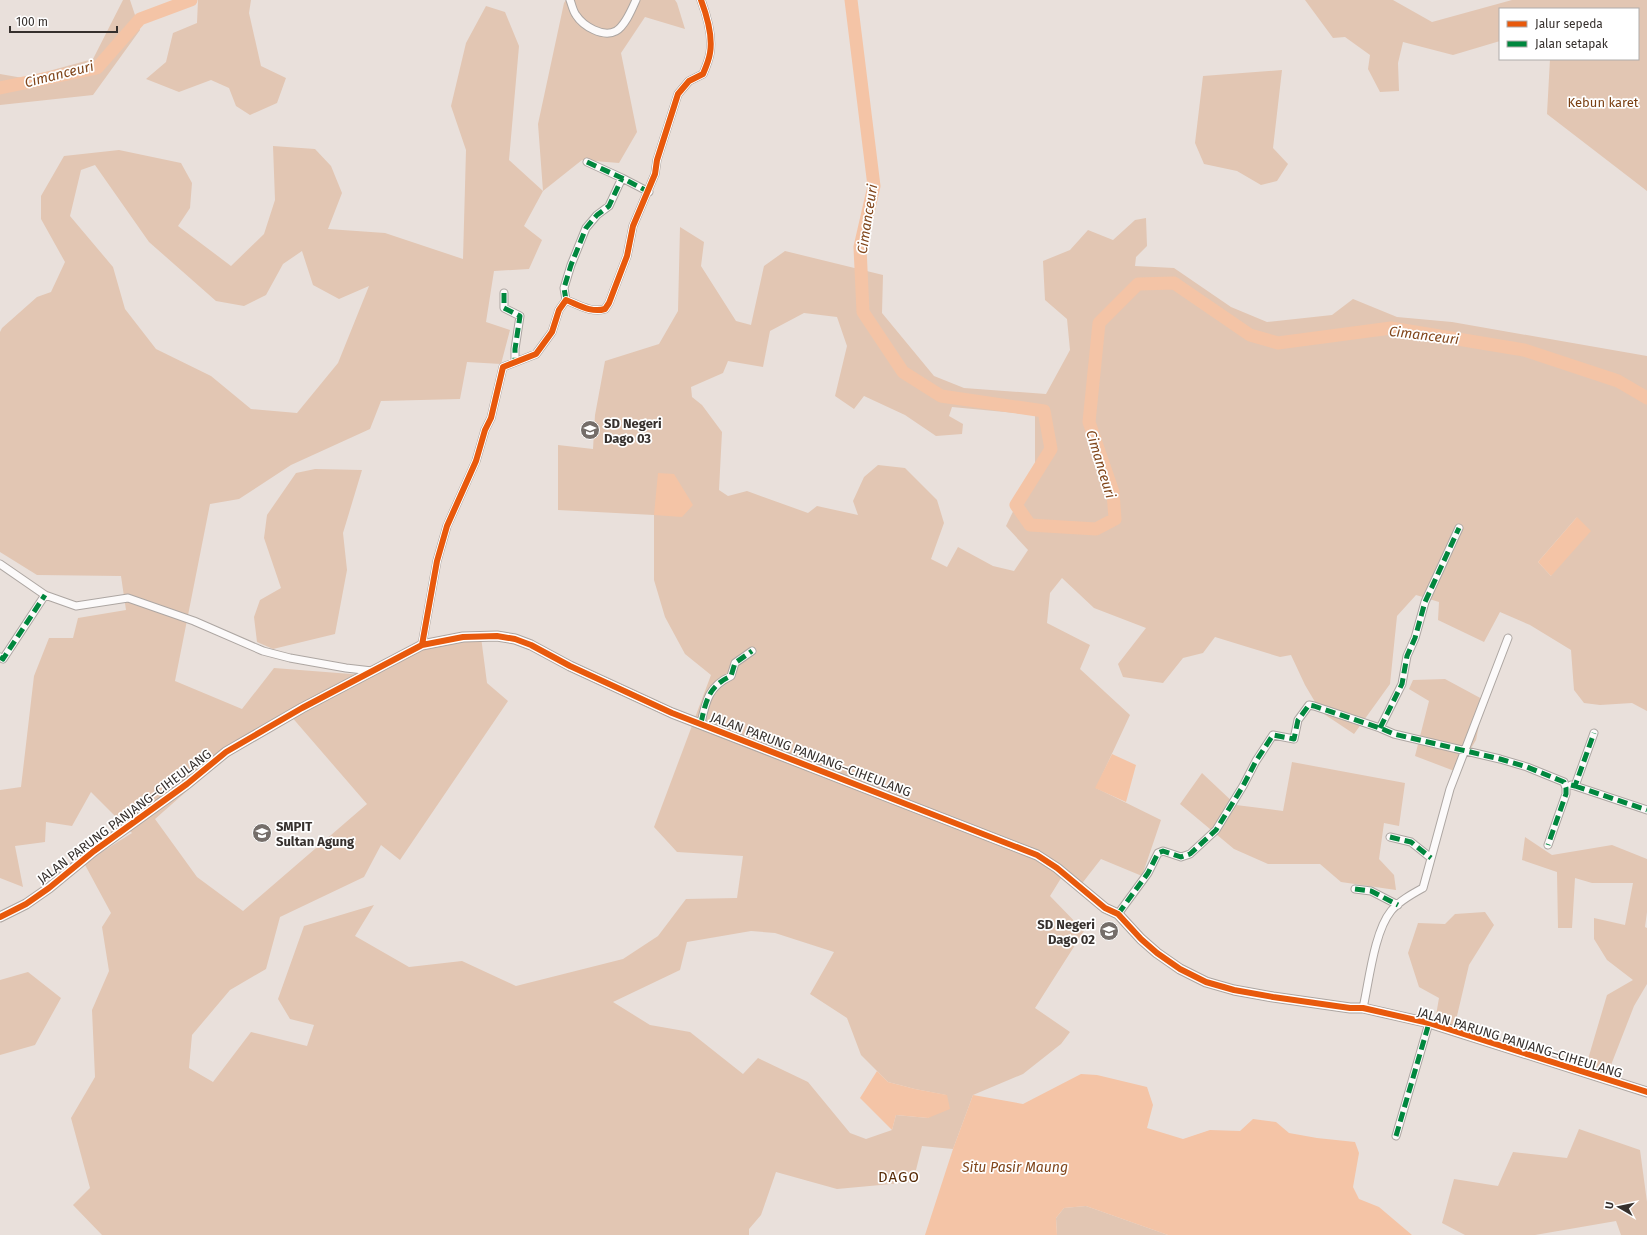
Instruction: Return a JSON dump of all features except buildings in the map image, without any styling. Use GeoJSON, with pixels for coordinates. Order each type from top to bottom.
{"type":"FeatureCollection","features":[{"type":"Feature","properties":{"kind":"street"},"geometry":{"type":"LineString","coordinates":[[570,0],[576,15],[588,27],[606,32],[616,31],[628,18],[636,0]]}},
{"type":"Feature","properties":{"kind":"street"},"geometry":{"type":"LineString","coordinates":[[566,300],[592,310],[598,311],[605,309],[627,256],[633,226],[656,174],[657,160],[678,94],[689,81],[703,74],[710,53],[711,41],[706,15],[701,0]]}},
{"type":"Feature","properties":{"kind":"street"},"geometry":{"type":"LineString","coordinates":[[587,162],[649,192]]}},
{"type":"Feature","properties":{"kind":"street"},"geometry":{"type":"LineString","coordinates":[[422,646],[437,561],[447,526],[476,461],[485,430],[491,418],[503,367],[536,354],[552,332],[559,310],[566,300],[564,288],[571,265],[586,228],[597,215],[609,206],[622,178]]}},
{"type":"Feature","properties":{"kind":"street"},"geometry":{"type":"LineString","coordinates":[[504,293],[504,308],[520,316],[515,349],[515,362]]}},
{"type":"Feature","properties":{"kind":"street"},"geometry":{"type":"LineString","coordinates":[[1380,728],[1402,684],[1407,656],[1415,638],[1425,602],[1459,528]]}},
{"type":"Feature","properties":{"kind":"street"},"geometry":{"type":"LineString","coordinates":[[0,564],[45,595],[76,606],[128,598],[194,621],[263,651],[290,658],[374,672]]}},
{"type":"Feature","properties":{"kind":"street"},"geometry":{"type":"LineString","coordinates":[[0,657],[3,659],[45,595]]}},
{"type":"Feature","properties":{"kind":"street","name":"JALAN PARUNG PANJANG–CIHEULANG"},"geometry":{"type":"LineString","coordinates":[[0,917],[26,904],[49,888],[94,851],[186,784],[226,752],[302,708],[422,646],[462,638],[497,636],[515,639],[531,644],[570,666],[665,710],[1037,855],[1057,868],[1105,908],[1118,914],[1140,939],[1157,954],[1180,969],[1206,982],[1234,990],[1273,997],[1350,1008],[1363,1008],[1428,1023],[1647,1092]]}},
{"type":"Feature","properties":{"kind":"street"},"geometry":{"type":"LineString","coordinates":[[1363,1008],[1378,939],[1385,919],[1398,905],[1423,888],[1450,789],[1508,638]]}},
{"type":"Feature","properties":{"kind":"street"},"geometry":{"type":"LineString","coordinates":[[701,723],[704,710],[713,688],[721,681],[731,676],[735,663],[752,651]]}},
{"type":"Feature","properties":{"kind":"street"},"geometry":{"type":"LineString","coordinates":[[1118,914],[1148,874],[1158,852],[1163,851],[1181,857],[1190,854],[1216,830],[1272,735],[1294,739],[1298,720],[1309,705],[1394,734],[1465,752],[1500,759],[1527,767],[1575,786],[1647,810]]}},
{"type":"Feature","properties":{"kind":"street"},"geometry":{"type":"LineString","coordinates":[[1575,786],[1594,733]]}},
{"type":"Feature","properties":{"kind":"street"},"geometry":{"type":"LineString","coordinates":[[1548,845],[1566,794],[1564,782]]}},
{"type":"Feature","properties":{"kind":"street"},"geometry":{"type":"LineString","coordinates":[[1390,836],[1411,842],[1431,858]]}},
{"type":"Feature","properties":{"kind":"street"},"geometry":{"type":"LineString","coordinates":[[1355,888],[1371,891],[1398,905]]}},
{"type":"Feature","properties":{"kind":"street"},"geometry":{"type":"LineString","coordinates":[[1396,1136],[1428,1023]]}},
{"type":"Feature","properties":{"kind":"green space"},"geometry":{"type":"Polygon","coordinates":[[[123,0],[130,0],[140,30],[93,95],[0,105],[0,74],[23,78],[93,59],[123,0]]]}},
{"type":"Feature","properties":{"kind":"green space"},"geometry":{"type":"Polygon","coordinates":[[[198,0],[251,0],[249,13],[261,66],[286,78],[277,103],[250,115],[236,106],[229,88],[211,80],[179,92],[146,79],[166,62],[173,33],[197,23],[198,0]]]}},
{"type":"Feature","properties":{"kind":"green space"},"geometry":{"type":"Polygon","coordinates":[[[566,0],[675,0],[685,29],[645,17],[621,53],[637,132],[619,163],[582,160],[543,191],[538,124],[564,3],[566,0]]]}},
{"type":"Feature","properties":{"kind":"green space","name":"Kebun karet"},"geometry":{"type":"Polygon","coordinates":[[[1305,0],[1393,0],[1432,22],[1512,0],[1647,0],[1647,191],[1547,114],[1550,60],[1639,60],[1639,8],[1499,8],[1499,41],[1453,55],[1403,42],[1398,63],[1399,91],[1380,92],[1368,69],[1370,55],[1345,37],[1333,38],[1305,0]]]}},
{"type":"Feature","properties":{"kind":"green space"},"geometry":{"type":"Polygon","coordinates":[[[486,6],[505,12],[519,46],[509,160],[543,191],[524,226],[542,240],[529,269],[494,271],[486,322],[510,330],[501,364],[467,362],[460,399],[381,401],[370,429],[291,465],[239,499],[210,504],[175,681],[242,709],[274,668],[364,675],[419,646],[481,637],[487,683],[508,701],[400,860],[381,845],[364,877],[280,917],[266,969],[230,990],[192,1035],[189,1068],[213,1082],[251,1032],[307,1046],[314,1025],[290,1019],[278,999],[304,926],[374,905],[355,936],[409,967],[462,961],[516,986],[623,959],[658,936],[686,899],[737,898],[743,856],[677,852],[654,827],[711,675],[685,654],[665,617],[654,580],[654,515],[558,510],[558,445],[593,449],[595,415],[605,361],[659,344],[678,311],[680,227],[704,242],[701,266],[736,321],[751,325],[764,266],[785,251],[883,275],[882,313],[934,376],[964,388],[1046,394],[1070,350],[1067,319],[1045,300],[1043,261],[1070,250],[1088,230],[1113,240],[1135,220],[1146,218],[1147,246],[1136,257],[1135,266],[1174,268],[1231,307],[1267,322],[1332,315],[1353,299],[1397,317],[1452,322],[1647,356],[1647,711],[1632,703],[1600,705],[1584,703],[1574,690],[1571,650],[1530,625],[1500,612],[1484,642],[1438,620],[1439,602],[1416,595],[1397,616],[1390,684],[1354,734],[1321,712],[1305,685],[1291,655],[1280,657],[1215,637],[1203,653],[1183,658],[1163,683],[1123,677],[1118,664],[1146,628],[1094,608],[1062,578],[1050,593],[1047,623],[1090,645],[1080,669],[1130,715],[1096,788],[1161,820],[1142,876],[1101,859],[1080,886],[1063,875],[1050,896],[1084,931],[1035,1008],[1070,1032],[1061,1044],[1023,1074],[973,1095],[953,1149],[922,1146],[913,1182],[837,1189],[776,1172],[761,1215],[749,1229],[749,1235],[102,1235],[73,1205],[90,1188],[71,1118],[95,1077],[92,1010],[109,971],[102,927],[111,913],[84,863],[132,833],[91,792],[72,826],[46,822],[45,842],[15,846],[23,887],[0,878],[0,790],[21,787],[34,676],[49,638],[73,638],[78,618],[126,610],[121,576],[37,575],[0,552],[0,332],[2,328],[37,297],[51,292],[65,262],[41,219],[41,196],[64,156],[119,150],[181,163],[192,183],[190,208],[178,226],[231,266],[264,234],[275,200],[273,146],[315,149],[331,166],[342,193],[328,229],[385,233],[463,259],[466,150],[451,106],[466,43],[486,6]],[[95,165],[81,170],[70,216],[113,267],[125,309],[156,349],[211,376],[251,409],[297,413],[338,363],[369,286],[339,299],[313,285],[302,251],[283,264],[266,295],[244,306],[216,301],[149,242],[95,165]],[[804,313],[770,331],[763,367],[728,361],[723,373],[691,387],[692,397],[702,405],[722,432],[719,490],[728,496],[747,491],[808,513],[817,506],[858,515],[853,501],[864,477],[878,465],[905,468],[937,500],[944,523],[931,559],[947,567],[958,547],[993,566],[1014,571],[1028,550],[1006,526],[1035,466],[1035,415],[952,407],[949,416],[963,424],[962,434],[936,436],[905,415],[864,396],[854,409],[835,396],[847,346],[837,317],[804,313]],[[1577,517],[1538,562],[1551,576],[1577,517]],[[290,715],[214,767],[155,819],[197,877],[243,911],[367,804],[290,715]],[[751,931],[687,942],[680,970],[613,1002],[650,1025],[690,1032],[743,1074],[758,1058],[808,1082],[850,1133],[866,1139],[892,1130],[896,1115],[928,1118],[946,1095],[888,1082],[861,1055],[847,1018],[810,994],[834,952],[775,933],[751,931]]]}},
{"type":"Feature","properties":{"kind":"green space"},"geometry":{"type":"Polygon","coordinates":[[[1282,70],[1273,148],[1288,164],[1277,181],[1261,185],[1237,171],[1204,164],[1195,143],[1203,76],[1282,70]]]}},
{"type":"Feature","properties":{"kind":"green space"},"geometry":{"type":"Polygon","coordinates":[[[315,469],[362,470],[343,533],[347,570],[335,634],[273,649],[257,642],[254,617],[260,600],[281,588],[264,538],[267,515],[296,473],[315,469]]]}},
{"type":"Feature","properties":{"kind":"green space"},"geometry":{"type":"Polygon","coordinates":[[[1445,679],[1484,700],[1476,740],[1457,772],[1415,756],[1429,701],[1409,689],[1413,680],[1445,679]]]}},
{"type":"Feature","properties":{"kind":"green space"},"geometry":{"type":"Polygon","coordinates":[[[1292,762],[1405,783],[1399,826],[1384,823],[1379,859],[1394,875],[1396,890],[1341,882],[1320,864],[1268,864],[1234,849],[1180,804],[1202,773],[1236,805],[1283,811],[1292,762]]]}},
{"type":"Feature","properties":{"kind":"green space"},"geometry":{"type":"Polygon","coordinates":[[[1525,837],[1552,855],[1612,845],[1647,859],[1647,912],[1645,927],[1647,928],[1647,984],[1634,1006],[1604,1083],[1583,1076],[1607,995],[1633,980],[1607,960],[1594,939],[1594,918],[1625,925],[1633,883],[1592,883],[1575,878],[1572,928],[1558,928],[1557,872],[1522,860],[1525,837]]]}},
{"type":"Feature","properties":{"kind":"green space"},"geometry":{"type":"Polygon","coordinates":[[[1485,912],[1494,925],[1469,965],[1453,1033],[1434,1027],[1439,998],[1419,987],[1408,953],[1418,923],[1445,924],[1455,914],[1485,912]]]}},
{"type":"Feature","properties":{"kind":"green space"},"geometry":{"type":"Polygon","coordinates":[[[28,972],[61,998],[35,1045],[0,1055],[0,980],[28,972]]]}},
{"type":"Feature","properties":{"kind":"green space"},"geometry":{"type":"Polygon","coordinates":[[[1579,1129],[1640,1150],[1647,1202],[1647,1235],[1621,1235],[1616,1221],[1535,1235],[1465,1235],[1442,1223],[1454,1179],[1498,1186],[1513,1152],[1567,1158],[1579,1129]]]}},
{"type":"Feature","properties":{"kind":"green space"},"geometry":{"type":"Polygon","coordinates":[[[1086,1206],[1168,1235],[1057,1235],[1056,1218],[1064,1208],[1086,1206]]]}},
{"type":"Feature","properties":{"kind":"water"},"geometry":{"type":"Polygon","coordinates":[[[658,473],[674,474],[693,505],[682,517],[654,515],[658,473]]]}},
{"type":"Feature","properties":{"kind":"water"},"geometry":{"type":"Polygon","coordinates":[[[1577,517],[1591,531],[1551,576],[1538,562],[1577,517]]]}},
{"type":"Feature","properties":{"kind":"water"},"geometry":{"type":"Polygon","coordinates":[[[1112,754],[1136,765],[1126,802],[1095,788],[1112,754]]]}},
{"type":"Feature","properties":{"kind":"water"},"geometry":{"type":"Polygon","coordinates":[[[877,1071],[888,1082],[947,1095],[950,1109],[928,1118],[896,1115],[892,1130],[860,1098],[877,1071]]]}},
{"type":"Feature","properties":{"kind":"water","name":"Situ Pasir Maung"},"geometry":{"type":"Polygon","coordinates":[[[1081,1074],[1097,1075],[1147,1087],[1153,1105],[1147,1128],[1183,1139],[1210,1130],[1240,1131],[1253,1119],[1276,1122],[1289,1133],[1355,1142],[1359,1153],[1353,1187],[1359,1199],[1379,1207],[1412,1235],[1168,1235],[1086,1206],[1064,1208],[1056,1218],[1057,1235],[925,1235],[953,1149],[973,1095],[1023,1104],[1081,1074]]]}},
{"type":"Feature","properties":{"kind":"waterway","name":"Cimanceuri"},"geometry":{"type":"LineString","coordinates":[[0,88],[97,68],[140,19],[191,0]]}},
{"type":"Feature","properties":{"kind":"waterway","name":"Cimanceuri"},"geometry":{"type":"LineString","coordinates":[[851,0],[874,186],[860,247],[863,312],[903,372],[941,396],[1044,411],[1051,449],[1016,505],[1030,525],[1096,529],[1115,519],[1113,492],[1089,422],[1099,323],[1138,284],[1174,283],[1250,335],[1278,343],[1391,328],[1524,350],[1618,381],[1647,398]]}},
{"type":"Feature","properties":{"kind":"marked path"},"geometry":{"type":"LineString","coordinates":[[587,162],[649,192]]}},
{"type":"Feature","properties":{"kind":"marked path"},"geometry":{"type":"LineString","coordinates":[[566,300],[564,288],[571,265],[586,228],[597,215],[609,206],[622,178]]}},
{"type":"Feature","properties":{"kind":"marked path"},"geometry":{"type":"LineString","coordinates":[[504,293],[504,308],[520,316],[515,349],[515,362]]}},
{"type":"Feature","properties":{"kind":"marked path"},"geometry":{"type":"LineString","coordinates":[[1380,728],[1402,684],[1407,656],[1415,638],[1425,602],[1459,528]]}},
{"type":"Feature","properties":{"kind":"marked path"},"geometry":{"type":"LineString","coordinates":[[0,657],[3,659],[45,595]]}},
{"type":"Feature","properties":{"kind":"marked path"},"geometry":{"type":"LineString","coordinates":[[701,723],[707,701],[713,689],[731,676],[735,663],[752,651]]}},
{"type":"Feature","properties":{"kind":"marked path"},"geometry":{"type":"LineString","coordinates":[[1118,914],[1148,873],[1158,853],[1163,851],[1181,857],[1190,854],[1216,830],[1243,786],[1256,761],[1273,735],[1294,739],[1298,720],[1309,705],[1394,734],[1500,759],[1527,767],[1564,782],[1566,794],[1548,845]]}},
{"type":"Feature","properties":{"kind":"marked path"},"geometry":{"type":"LineString","coordinates":[[1571,785],[1575,786],[1594,733]]}},
{"type":"Feature","properties":{"kind":"marked path"},"geometry":{"type":"LineString","coordinates":[[1575,786],[1647,810]]}},
{"type":"Feature","properties":{"kind":"marked path"},"geometry":{"type":"LineString","coordinates":[[1390,837],[1411,842],[1431,858]]}},
{"type":"Feature","properties":{"kind":"marked path"},"geometry":{"type":"LineString","coordinates":[[1355,889],[1371,891],[1398,905]]}},
{"type":"Feature","properties":{"kind":"marked path"},"geometry":{"type":"LineString","coordinates":[[1396,1136],[1429,1023]]}},
{"type":"Feature","properties":{"kind":"cycle path"},"geometry":{"type":"LineString","coordinates":[[422,645],[437,561],[447,526],[476,461],[485,430],[491,418],[503,367],[536,354],[552,332],[559,310],[566,300],[585,308],[595,310],[605,309],[609,303],[627,256],[633,226],[655,174],[657,160],[678,94],[689,81],[703,74],[710,56],[710,33],[701,0]]}},
{"type":"Feature","properties":{"kind":"cycle path"},"geometry":{"type":"LineString","coordinates":[[0,917],[26,904],[49,888],[94,851],[187,784],[226,752],[302,708],[422,645],[463,637],[497,636],[515,639],[531,645],[570,666],[672,713],[1037,855],[1057,868],[1105,908],[1118,914],[1141,939],[1157,953],[1180,969],[1206,982],[1234,990],[1273,997],[1350,1008],[1363,1008],[1429,1023],[1647,1092]]}},
{"type":"Feature","properties":{"kind":"place","name":"SD Negeri Dago 03"},"geometry":{"type":"Point","coordinates":[590,430]}},
{"type":"Feature","properties":{"kind":"place","name":"SMPIT Sultan Agung"},"geometry":{"type":"Point","coordinates":[262,833]}},
{"type":"Feature","properties":{"kind":"place","name":"SD Negeri Dago 02"},"geometry":{"type":"Point","coordinates":[1109,931]}},
{"type":"Feature","properties":{"kind":"district","name":"DAGO"},"geometry":{"type":"Point","coordinates":[899,1177]}}]}
